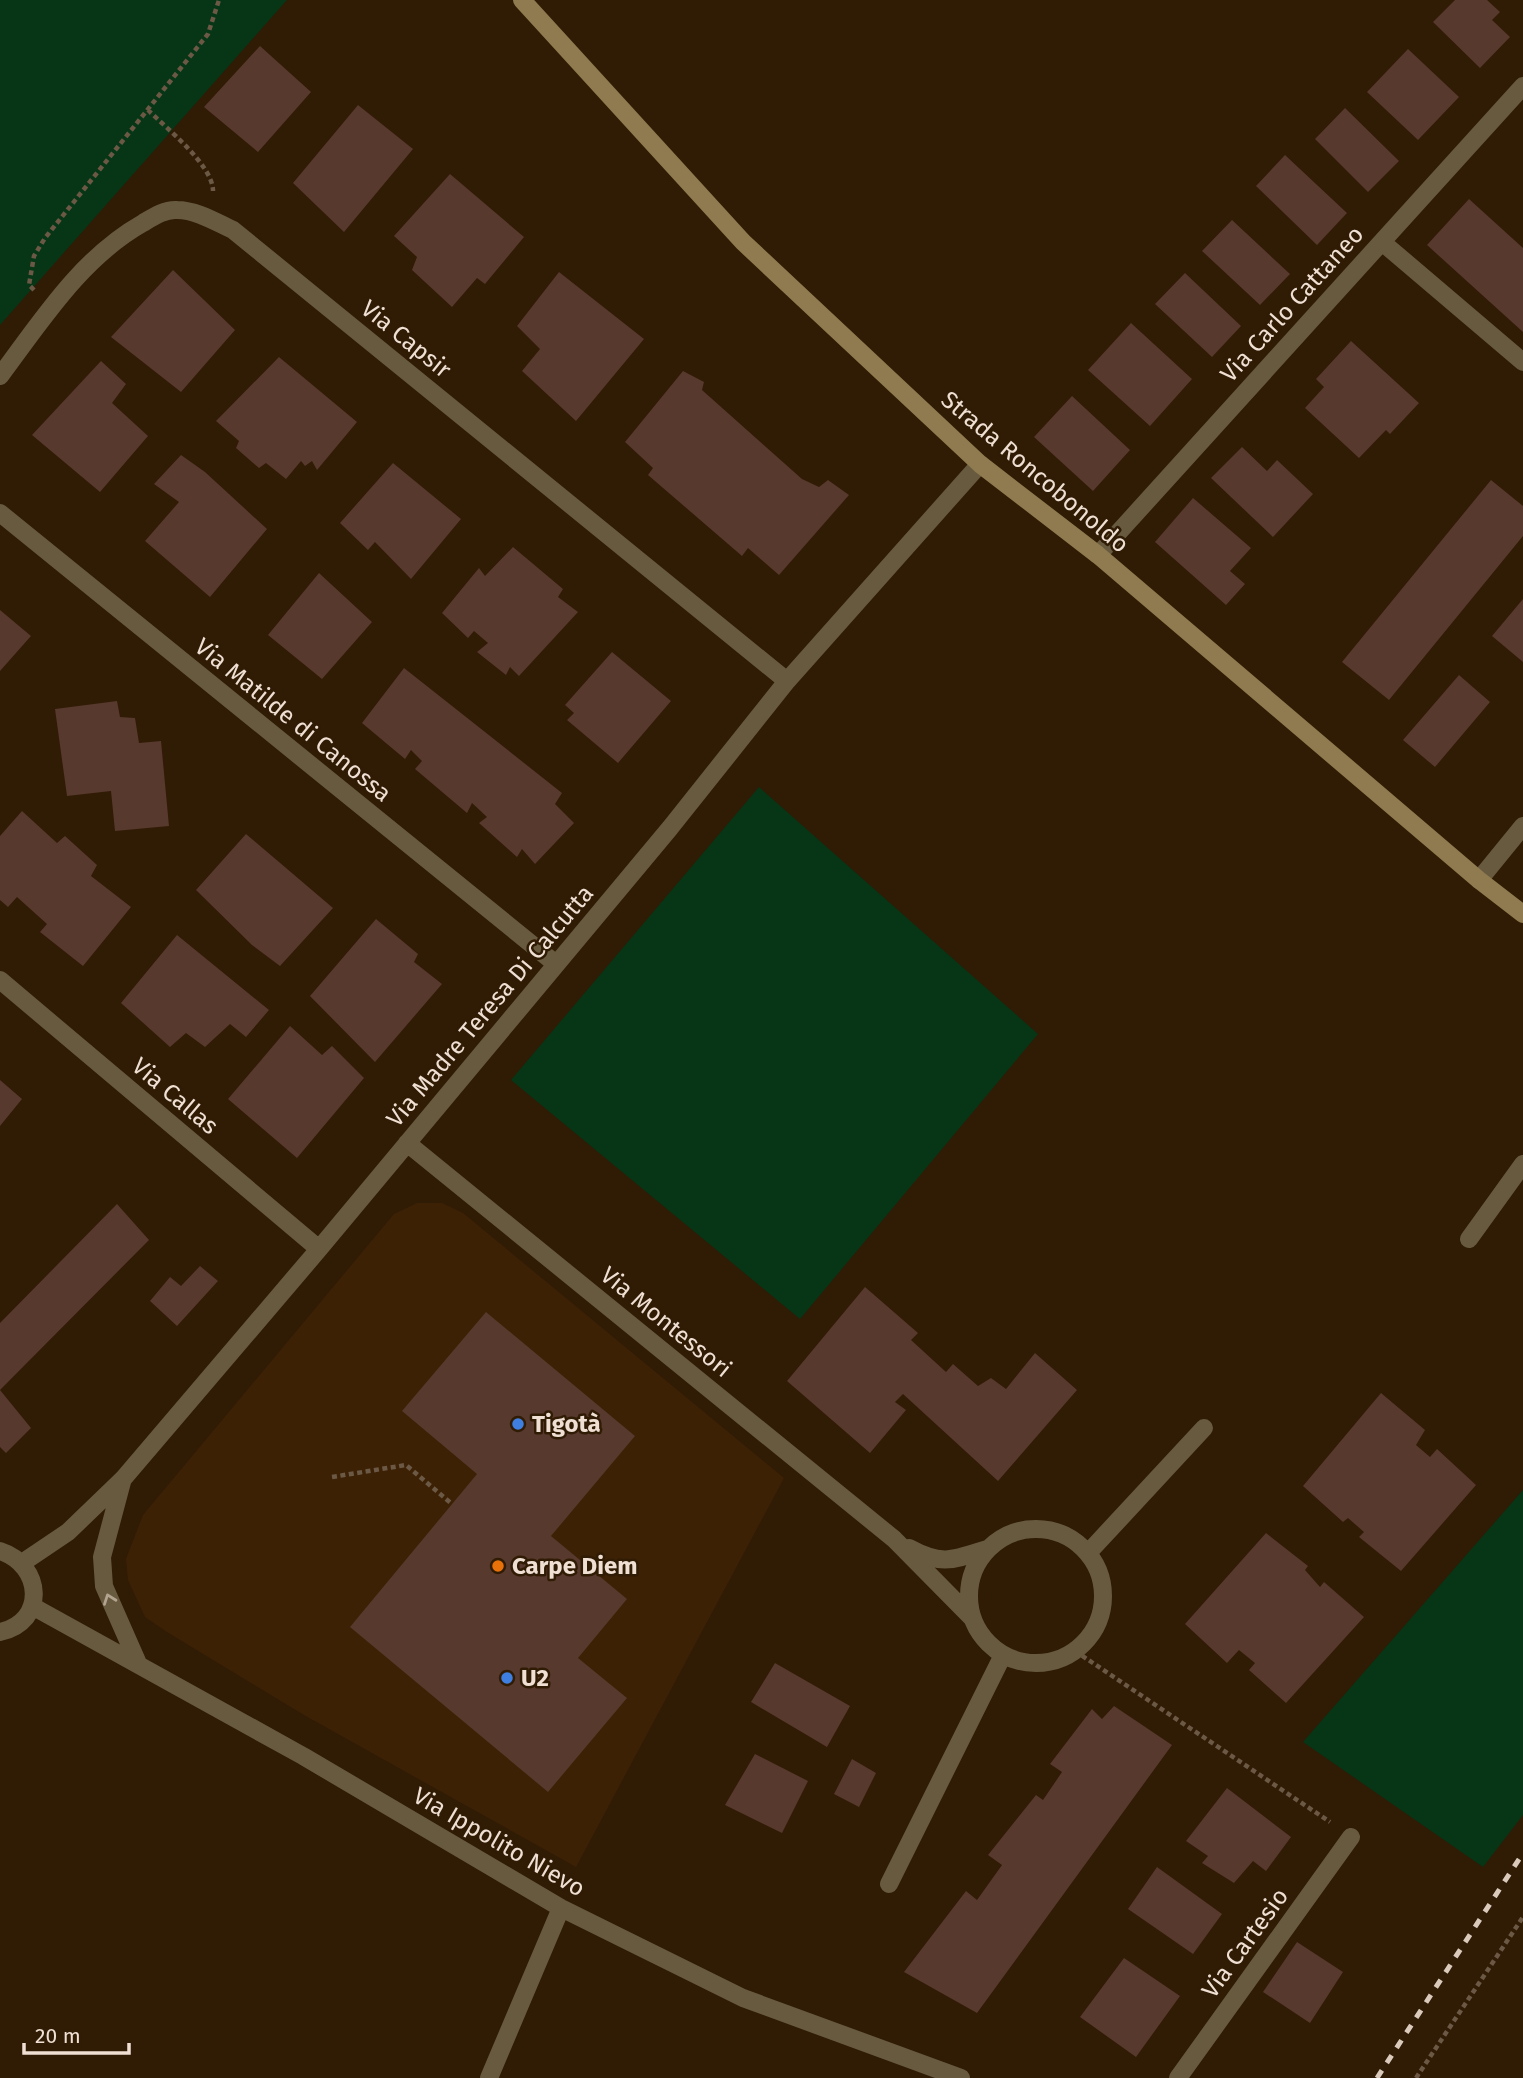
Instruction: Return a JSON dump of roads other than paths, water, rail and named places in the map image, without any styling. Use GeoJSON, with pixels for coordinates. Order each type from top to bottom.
{"type":"FeatureCollection","features":[{"type":"Feature","properties":{"kind":"street","name":"Strada Roncobonoldo"},"geometry":{"type":"LineString","coordinates":[[522,0],[743,242],[980,464],[1098,555],[1479,880],[1523,914]]}},
{"type":"Feature","properties":{"kind":"street","name":"Via Carlo Cattaneo"},"geometry":{"type":"LineString","coordinates":[[1098,555],[1523,86]]}},
{"type":"Feature","properties":{"kind":"street","name":"Via Capsir"},"geometry":{"type":"LineString","coordinates":[[0,376],[78,275],[115,239],[160,213],[177,210],[213,220],[233,230],[787,681]]}},
{"type":"Feature","properties":{"kind":"street"},"geometry":{"type":"LineString","coordinates":[[1382,242],[1523,362]]}},
{"type":"Feature","properties":{"kind":"street","name":"Via Madre Teresa Di Calcutta"},"geometry":{"type":"LineString","coordinates":[[22,1563],[68,1532],[123,1479],[319,1249],[787,681],[980,464]]}},
{"type":"Feature","properties":{"kind":"street","name":"Via Matilde di Canossa"},"geometry":{"type":"LineString","coordinates":[[0,513],[556,964]]}},
{"type":"Feature","properties":{"kind":"street"},"geometry":{"type":"LineString","coordinates":[[1479,880],[1523,826]]}},
{"type":"Feature","properties":{"kind":"street","name":"Via Callas"},"geometry":{"type":"LineString","coordinates":[[0,981],[319,1249]]}},
{"type":"Feature","properties":{"kind":"street","name":"Via Montessori"},"geometry":{"type":"LineString","coordinates":[[407,1143],[894,1539],[972,1618],[990,1645],[1003,1655]]}},
{"type":"Feature","properties":{"kind":"street"},"geometry":{"type":"LineString","coordinates":[[1469,1239],[1523,1164]]}},
{"type":"Feature","properties":{"kind":"street"},"geometry":{"type":"LineString","coordinates":[[889,1884],[1003,1655],[1021,1662],[1039,1663],[1058,1659],[1075,1651],[1090,1635],[1102,1605],[1099,1572],[1088,1553],[1204,1428]]}},
{"type":"Feature","properties":{"kind":"street"},"geometry":{"type":"LineString","coordinates":[[123,1479],[107,1530],[103,1567],[109,1598],[137,1661]]}},
{"type":"Feature","properties":{"kind":"street","name":"Via Montessori"},"geometry":{"type":"LineString","coordinates":[[894,1539],[928,1558],[949,1561],[987,1549],[1005,1536],[1027,1529],[1050,1530],[1071,1538],[1088,1553]]}},
{"type":"Feature","properties":{"kind":"street"},"geometry":{"type":"LineString","coordinates":[[972,1618],[970,1582],[976,1564],[987,1549]]}},
{"type":"Feature","properties":{"kind":"street"},"geometry":{"type":"LineString","coordinates":[[0,1551],[22,1563],[33,1583],[32,1606],[17,1626],[0,1632]]}},
{"type":"Feature","properties":{"kind":"street","name":"Via Ippolito Nievo"},"geometry":{"type":"LineString","coordinates":[[32,1606],[137,1661],[561,1908],[743,1998],[956,2077]]}},
{"type":"Feature","properties":{"kind":"street","name":"Via Cartesio"},"geometry":{"type":"LineString","coordinates":[[1178,2078],[1351,1837]]}},
{"type":"Feature","properties":{"kind":"street"},"geometry":{"type":"LineString","coordinates":[[489,2078],[561,1908]]}},
{"type":"Feature","properties":{"kind":"railway"},"geometry":{"type":"LineString","coordinates":[[1377,2078],[1523,1853]]}},
{"type":"Feature","properties":{"kind":"place","name":"Tigotà"},"geometry":{"type":"Point","coordinates":[518,1424]}},
{"type":"Feature","properties":{"kind":"place","name":"Carpe Diem"},"geometry":{"type":"Point","coordinates":[498,1566]}},
{"type":"Feature","properties":{"kind":"place","name":"U2"},"geometry":{"type":"Point","coordinates":[507,1678]}}]}
